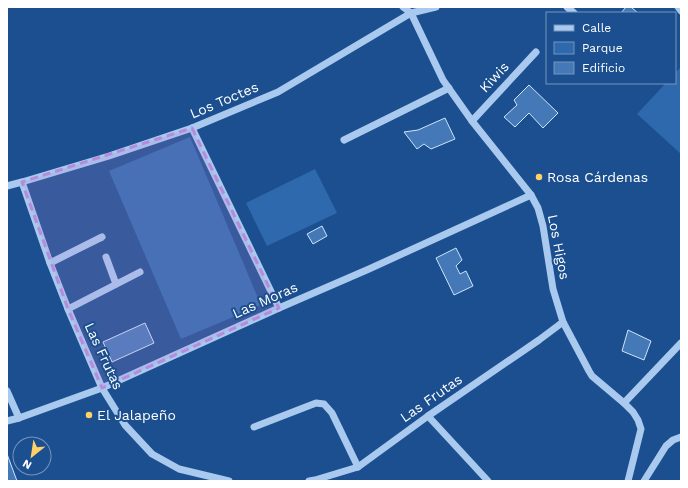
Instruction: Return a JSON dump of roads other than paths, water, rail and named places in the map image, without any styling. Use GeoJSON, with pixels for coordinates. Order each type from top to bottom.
{"type":"FeatureCollection","features":[{"type":"Feature","properties":{"kind":"street","name":"Los Higos"},"geometry":{"type":"LineString","coordinates":[[403,7],[411,13],[443,80],[472,120],[531,195],[538,208],[543,226],[554,289],[563,322],[589,372],[624,403],[638,420],[641,429],[628,481]]}},
{"type":"Feature","properties":{"kind":"street","name":"Los Toctes"},"geometry":{"type":"LineString","coordinates":[[7,186],[108,156],[192,128],[278,92],[411,13],[436,7]]}},
{"type":"Feature","properties":{"kind":"street"},"geometry":{"type":"LineString","coordinates":[[678,7],[681,11]]}},
{"type":"Feature","properties":{"kind":"street","name":"Kiwis"},"geometry":{"type":"LineString","coordinates":[[472,120],[536,52]]}},
{"type":"Feature","properties":{"kind":"street"},"geometry":{"type":"LineString","coordinates":[[344,140],[449,88]]}},
{"type":"Feature","properties":{"kind":"street"},"geometry":{"type":"LineString","coordinates":[[192,128],[279,308]]}},
{"type":"Feature","properties":{"kind":"street","name":"Las Frutas"},"geometry":{"type":"LineString","coordinates":[[22,182],[68,309],[102,388],[125,425],[152,454],[179,469],[229,481]]}},
{"type":"Feature","properties":{"kind":"street","name":"Las Moras"},"geometry":{"type":"LineString","coordinates":[[7,421],[102,388],[531,195]]}},
{"type":"Feature","properties":{"kind":"street"},"geometry":{"type":"LineString","coordinates":[[50,262],[102,238]]}},
{"type":"Feature","properties":{"kind":"street"},"geometry":{"type":"LineString","coordinates":[[106,257],[116,284]]}},
{"type":"Feature","properties":{"kind":"street"},"geometry":{"type":"LineString","coordinates":[[68,309],[140,272]]}},
{"type":"Feature","properties":{"kind":"street","name":"Las Frutas"},"geometry":{"type":"LineString","coordinates":[[309,481],[358,467],[428,416],[563,322]]}},
{"type":"Feature","properties":{"kind":"street"},"geometry":{"type":"LineString","coordinates":[[624,403],[681,343]]}},
{"type":"Feature","properties":{"kind":"street"},"geometry":{"type":"LineString","coordinates":[[7,391],[18,418]]}},
{"type":"Feature","properties":{"kind":"street"},"geometry":{"type":"LineString","coordinates":[[254,427],[316,402],[324,404],[332,413],[358,467]]}},
{"type":"Feature","properties":{"kind":"street"},"geometry":{"type":"LineString","coordinates":[[428,416],[488,481]]}},
{"type":"Feature","properties":{"kind":"street"},"geometry":{"type":"LineString","coordinates":[[644,481],[666,446],[673,440],[681,437]]}},
{"type":"Feature","properties":{"kind":"place","name":"Rosa Cárdenas"},"geometry":{"type":"Point","coordinates":[539,177]}},
{"type":"Feature","properties":{"kind":"place","name":"El Jalapeño"},"geometry":{"type":"Point","coordinates":[89,415]}}]}
